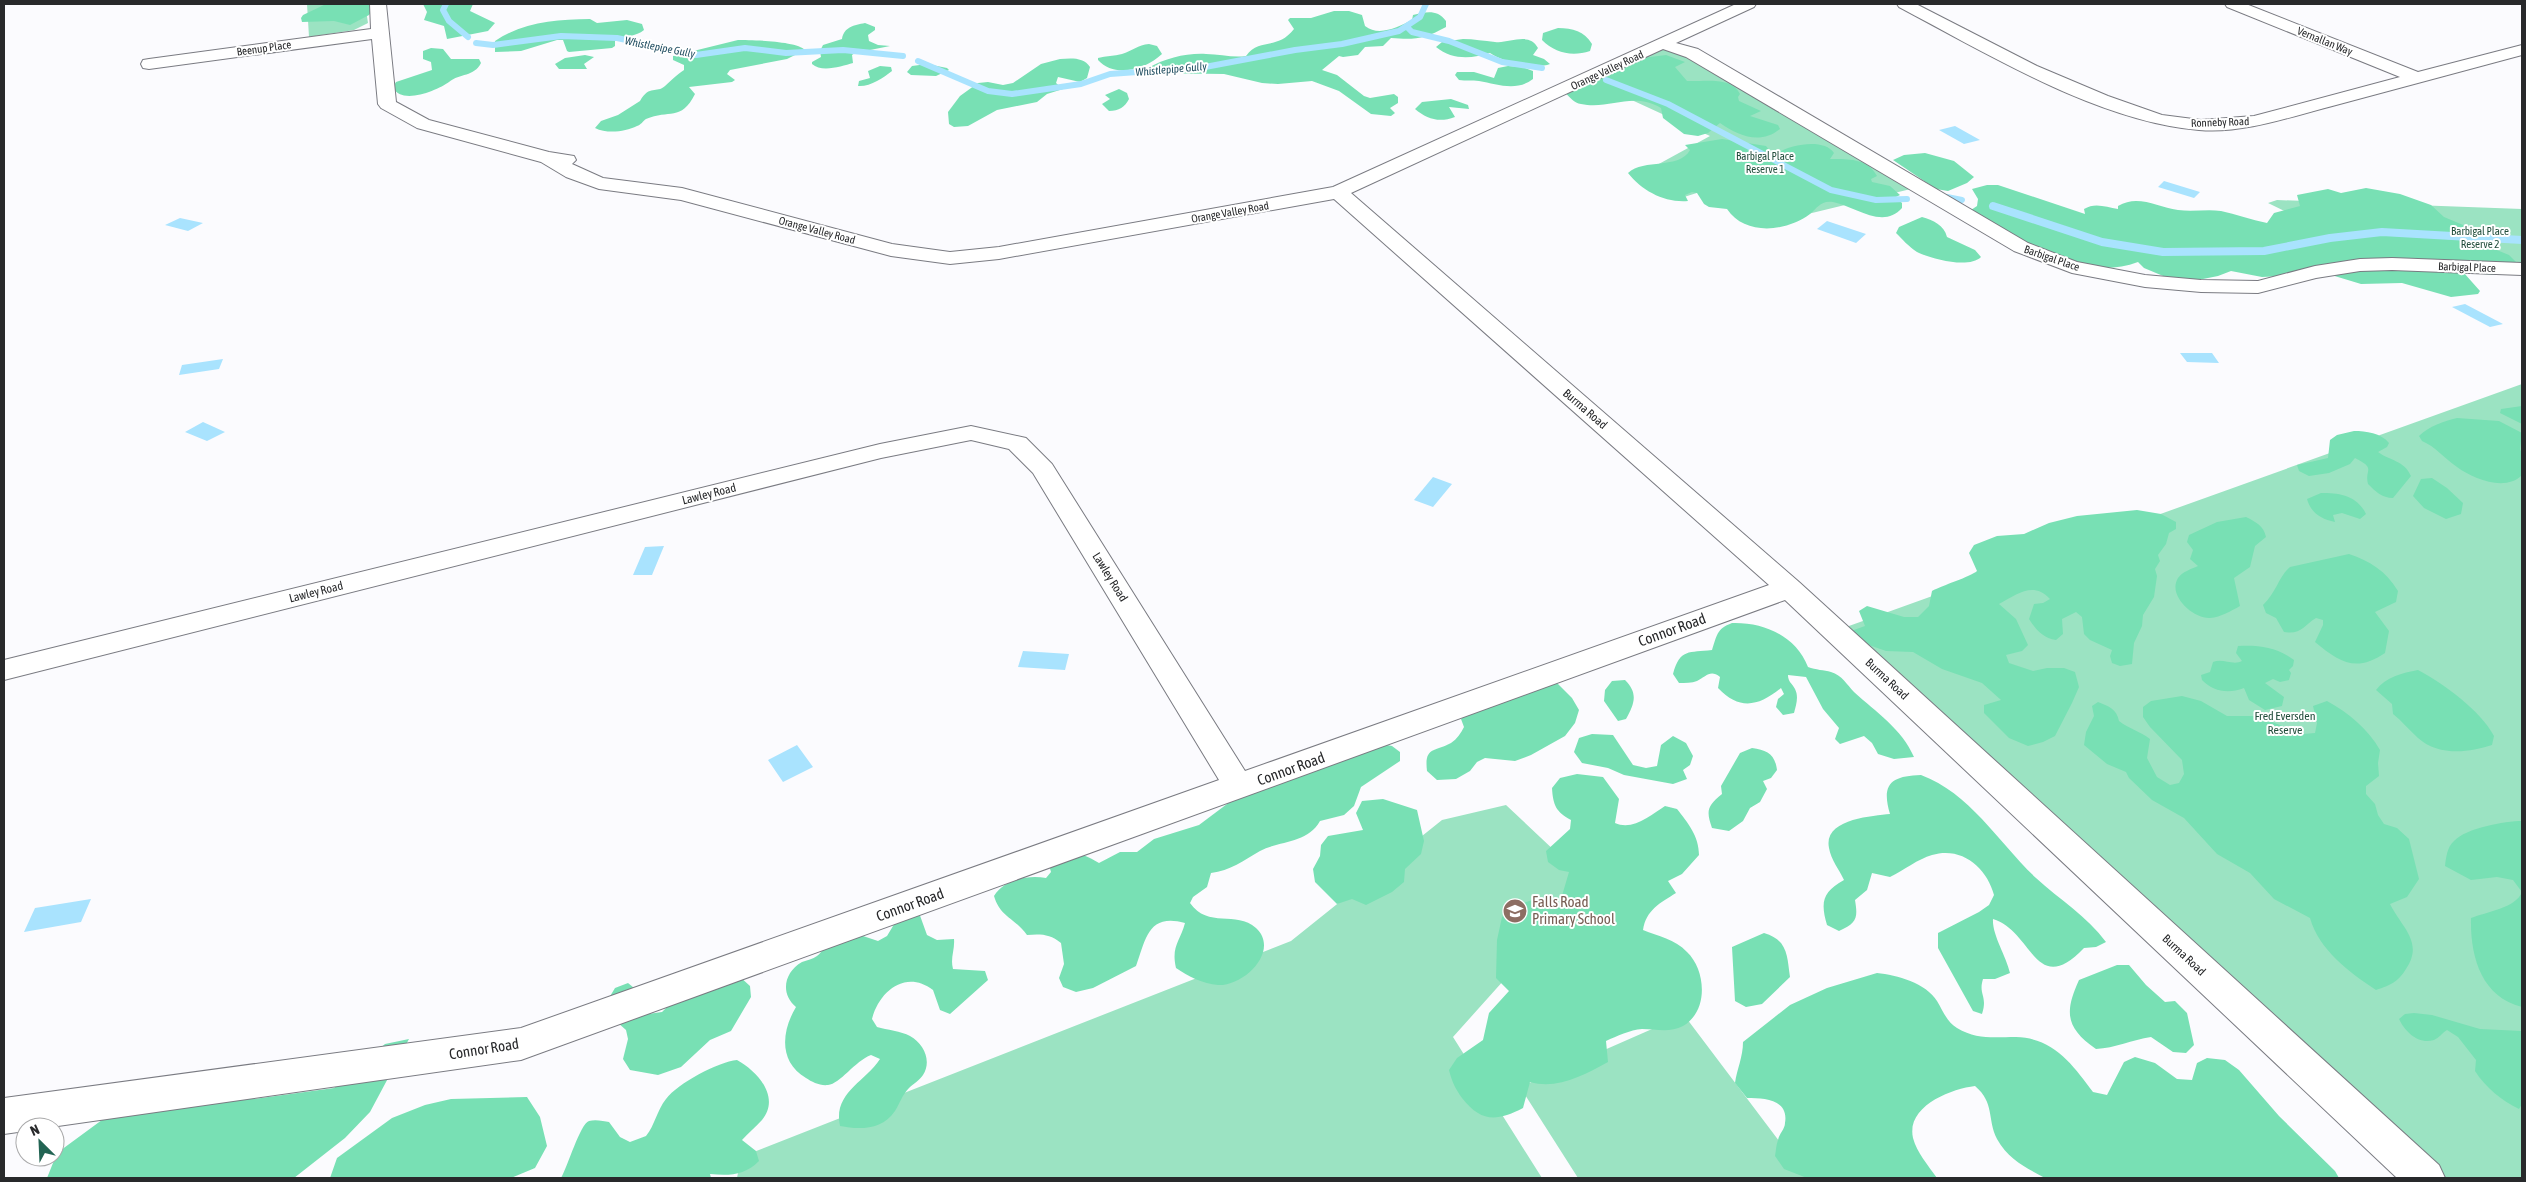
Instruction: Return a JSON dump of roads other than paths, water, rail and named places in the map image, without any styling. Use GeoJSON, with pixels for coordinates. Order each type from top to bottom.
{"type":"FeatureCollection","features":[{"type":"Feature","properties":{"kind":"street","name":"Orange Valley Road"},"geometry":{"type":"LineString","coordinates":[[378,4],[379,33],[387,104],[423,124],[548,158],[634,171],[682,194]]}},
{"type":"Feature","properties":{"kind":"street","name":"Orange Valley Road"},"geometry":{"type":"LineString","coordinates":[[548,158],[573,173],[599,183],[682,194],[891,250],[950,258],[999,253],[1338,192],[1748,4]]}},
{"type":"Feature","properties":{"kind":"street","name":"Ronneby Road"},"geometry":{"type":"LineString","coordinates":[[1905,4],[2031,70],[2102,100],[2159,120],[2200,125],[2254,121],[2522,50]]}},
{"type":"Feature","properties":{"kind":"street","name":"Vernallan Way"},"geometry":{"type":"LineString","coordinates":[[2233,4],[2417,78]]}},
{"type":"Feature","properties":{"kind":"street","name":"Beenup Place"},"geometry":{"type":"LineString","coordinates":[[149,64],[379,33]]}},
{"type":"Feature","properties":{"kind":"street","name":"Barbigal Place"},"geometry":{"type":"LineString","coordinates":[[1663,44],[1692,53],[2021,247],[2072,267],[2146,281],[2201,286],[2249,287],[2258,287],[2315,272],[2360,265],[2392,264],[2522,269]]}},
{"type":"Feature","properties":{"kind":"street","name":"Burma Road"},"geometry":{"type":"LineString","coordinates":[[1338,192],[1789,588],[2425,1178]]}},
{"type":"Feature","properties":{"kind":"street","name":"Lawley Road"},"geometry":{"type":"LineString","coordinates":[[4,670],[880,452],[971,433],[1017,443],[1043,469],[1239,787]]}},
{"type":"Feature","properties":{"kind":"street","name":"Connor Road"},"geometry":{"type":"LineString","coordinates":[[4,1116],[521,1044],[1789,588]]}},
{"type":"Feature","properties":{"kind":"water"},"geometry":{"type":"Polygon","coordinates":[[[1955,126],[1980,140],[1964,144],[1939,130],[1955,126]]]}},
{"type":"Feature","properties":{"kind":"water"},"geometry":{"type":"Polygon","coordinates":[[[2164,181],[2200,192],[2194,198],[2158,187],[2164,181]]]}},
{"type":"Feature","properties":{"kind":"water"},"geometry":{"type":"Polygon","coordinates":[[[180,218],[203,223],[188,231],[165,225],[180,218]]]}},
{"type":"Feature","properties":{"kind":"water"},"geometry":{"type":"Polygon","coordinates":[[[1827,221],[1866,234],[1856,243],[1817,229],[1827,221]]]}},
{"type":"Feature","properties":{"kind":"water"},"geometry":{"type":"Polygon","coordinates":[[[2465,304],[2503,324],[2490,327],[2452,307],[2465,304]]]}},
{"type":"Feature","properties":{"kind":"water"},"geometry":{"type":"Polygon","coordinates":[[[2180,353],[2212,353],[2219,363],[2187,362],[2180,353]]]}},
{"type":"Feature","properties":{"kind":"water"},"geometry":{"type":"Polygon","coordinates":[[[223,359],[219,369],[179,375],[182,365],[223,359]]]}},
{"type":"Feature","properties":{"kind":"water"},"geometry":{"type":"Polygon","coordinates":[[[203,422],[225,432],[207,441],[185,432],[203,422]]]}},
{"type":"Feature","properties":{"kind":"water"},"geometry":{"type":"Polygon","coordinates":[[[1433,477],[1452,484],[1433,507],[1414,500],[1433,477]]]}},
{"type":"Feature","properties":{"kind":"water"},"geometry":{"type":"Polygon","coordinates":[[[664,546],[652,575],[633,575],[645,547],[664,546]]]}},
{"type":"Feature","properties":{"kind":"water"},"geometry":{"type":"Polygon","coordinates":[[[1023,651],[1069,654],[1065,670],[1018,667],[1023,651]]]}},
{"type":"Feature","properties":{"kind":"water"},"geometry":{"type":"Polygon","coordinates":[[[797,745],[813,767],[783,782],[768,760],[797,745]]]}},
{"type":"Feature","properties":{"kind":"water"},"geometry":{"type":"Polygon","coordinates":[[[91,899],[81,922],[24,932],[35,908],[91,899]]]}},
{"type":"Feature","properties":{"kind":"waterway","name":"Whistlepipe Gully"},"geometry":{"type":"LineString","coordinates":[[446,4],[443,10],[449,21],[468,37]]}},
{"type":"Feature","properties":{"kind":"waterway","name":"Whistlepipe Gully"},"geometry":{"type":"LineString","coordinates":[[918,61],[988,91],[1012,94],[1081,84],[1110,74],[1205,67],[1295,50],[1342,44],[1399,31],[1420,17],[1426,4]]}},
{"type":"Feature","properties":{"kind":"waterway"},"geometry":{"type":"LineString","coordinates":[[1407,27],[1412,32],[1449,41],[1502,62],[1542,68]]}},
{"type":"Feature","properties":{"kind":"waterway","name":"Whistlepipe Gully"},"geometry":{"type":"LineString","coordinates":[[476,43],[493,45],[561,36],[617,38],[696,55],[745,48],[786,53],[843,50],[903,56]]}},
{"type":"Feature","properties":{"kind":"waterway"},"geometry":{"type":"LineString","coordinates":[[1606,80],[1668,104],[1831,190],[1876,200],[1907,199]]}},
{"type":"Feature","properties":{"kind":"waterway"},"geometry":{"type":"LineString","coordinates":[[1947,197],[1962,200]]}},
{"type":"Feature","properties":{"kind":"waterway"},"geometry":{"type":"LineString","coordinates":[[1993,206],[2102,242],[2163,252],[2264,251],[2330,238],[2382,232],[2522,240]]}},
{"type":"Feature","properties":{"kind":"place","name":"Falls Road Primary School"},"geometry":{"type":"Point","coordinates":[1515,911]}},
{"type":"Feature","properties":{"kind":"park label","name":"Barbigal Place Reserve 1"},"geometry":{"type":"Point","coordinates":[1765,162]}},
{"type":"Feature","properties":{"kind":"park label","name":"Barbigal Place Reserve 2"},"geometry":{"type":"Point","coordinates":[2480,237]}},
{"type":"Feature","properties":{"kind":"park label","name":"Fred Eversden Reserve"},"geometry":{"type":"Point","coordinates":[2285,723]}}]}
